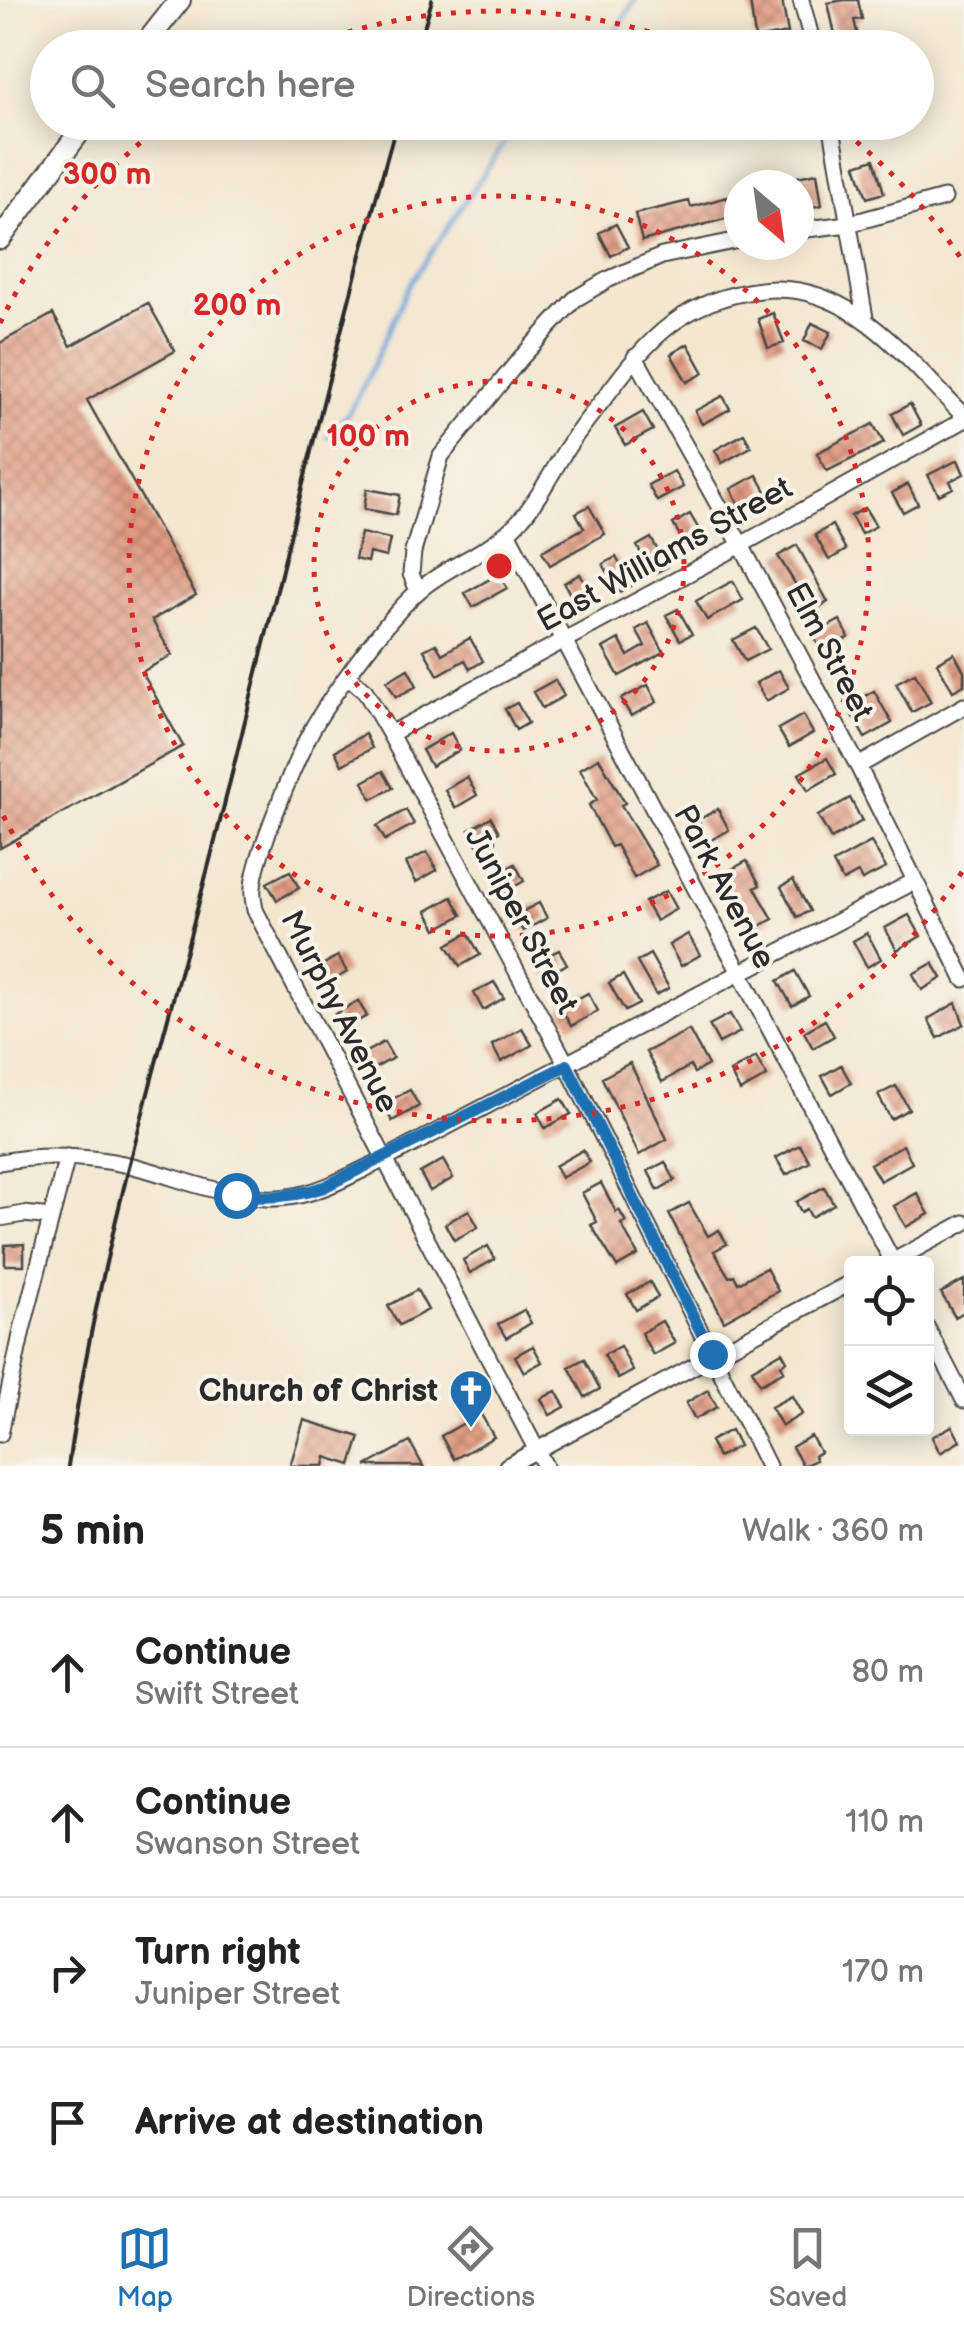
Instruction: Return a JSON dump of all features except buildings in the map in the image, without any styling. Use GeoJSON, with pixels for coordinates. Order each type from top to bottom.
{"type":"FeatureCollection","features":[{"type":"Feature","properties":{"kind":"main road"},"geometry":{"type":"LineString","coordinates":[[156,30],[180,0]]}},
{"type":"Feature","properties":{"kind":"main road"},"geometry":{"type":"LineString","coordinates":[[0,239],[74,140]]}},
{"type":"Feature","properties":{"kind":"street"},"geometry":{"type":"LineString","coordinates":[[801,0],[809,30]]}},
{"type":"Feature","properties":{"kind":"street"},"geometry":{"type":"LineString","coordinates":[[834,140],[865,318]]}},
{"type":"Feature","properties":{"kind":"street"},"geometry":{"type":"LineString","coordinates":[[814,228],[848,224],[944,198]]}},
{"type":"Feature","properties":{"kind":"street"},"geometry":{"type":"LineString","coordinates":[[418,591],[412,574],[413,552],[441,456],[520,360],[575,300],[607,280],[662,256],[724,243]]}},
{"type":"Feature","properties":{"kind":"street","name":"Murphy Avenue"},"geometry":{"type":"LineString","coordinates":[[545,1466],[266,937],[255,910],[252,886],[263,849],[315,725],[398,612],[418,591],[508,534],[531,508],[568,446],[635,357],[679,317],[713,298],[764,289],[796,290],[827,297],[865,318],[964,418]]}},
{"type":"Feature","properties":{"kind":"street","name":"Elm Street"},"geometry":{"type":"LineString","coordinates":[[635,357],[858,766],[964,979]]}},
{"type":"Feature","properties":{"kind":"street","name":"East Williams Street"},"geometry":{"type":"LineString","coordinates":[[390,734],[741,546],[964,418]]}},
{"type":"Feature","properties":{"kind":"street","name":"Park Avenue"},"geometry":{"type":"LineString","coordinates":[[508,534],[887,1256]]}},
{"type":"Feature","properties":{"kind":"street","name":"Juniper Street"},"geometry":{"type":"LineString","coordinates":[[348,677],[366,691],[567,1065],[768,1466]]}},
{"type":"Feature","properties":{"kind":"street"},"geometry":{"type":"LineString","coordinates":[[858,766],[964,706]]}},
{"type":"Feature","properties":{"kind":"street"},"geometry":{"type":"LineString","coordinates":[[0,1162],[30,1156],[67,1157],[132,1166],[236,1195],[264,1198],[312,1192],[567,1065],[914,882]]}},
{"type":"Feature","properties":{"kind":"street"},"geometry":{"type":"LineString","coordinates":[[0,1434],[67,1157]]}},
{"type":"Feature","properties":{"kind":"street"},"geometry":{"type":"LineString","coordinates":[[0,1218],[24,1214],[51,1217]]}},
{"type":"Feature","properties":{"kind":"street"},"geometry":{"type":"LineString","coordinates":[[904,1256],[964,1223]]}},
{"type":"Feature","properties":{"kind":"street"},"geometry":{"type":"LineString","coordinates":[[506,1466],[844,1286]]}},
{"type":"Feature","properties":{"kind":"street"},"geometry":{"type":"LineString","coordinates":[[934,1342],[964,1400]]}},
{"type":"Feature","properties":{"kind":"waterway"},"geometry":{"type":"LineString","coordinates":[[617,30],[635,0]]}},
{"type":"Feature","properties":{"kind":"waterway"},"geometry":{"type":"LineString","coordinates":[[328,437],[349,412],[367,379],[408,287],[506,140]]}},
{"type":"Feature","properties":{"kind":"railway"},"geometry":{"type":"LineString","coordinates":[[423,30],[432,0]]}},
{"type":"Feature","properties":{"kind":"railway"},"geometry":{"type":"LineString","coordinates":[[68,1466],[114,1229],[392,140]]}},
{"type":"Feature","properties":{"kind":"place","name":"Church of Christ"},"geometry":{"type":"Point","coordinates":[471,1429]}},
{"type":"Feature","properties":{"kind":"route"},"geometry":{"type":"LineString","coordinates":[[236,1195],[298,1196],[324,1187],[567,1065],[712,1354]]}}]}
